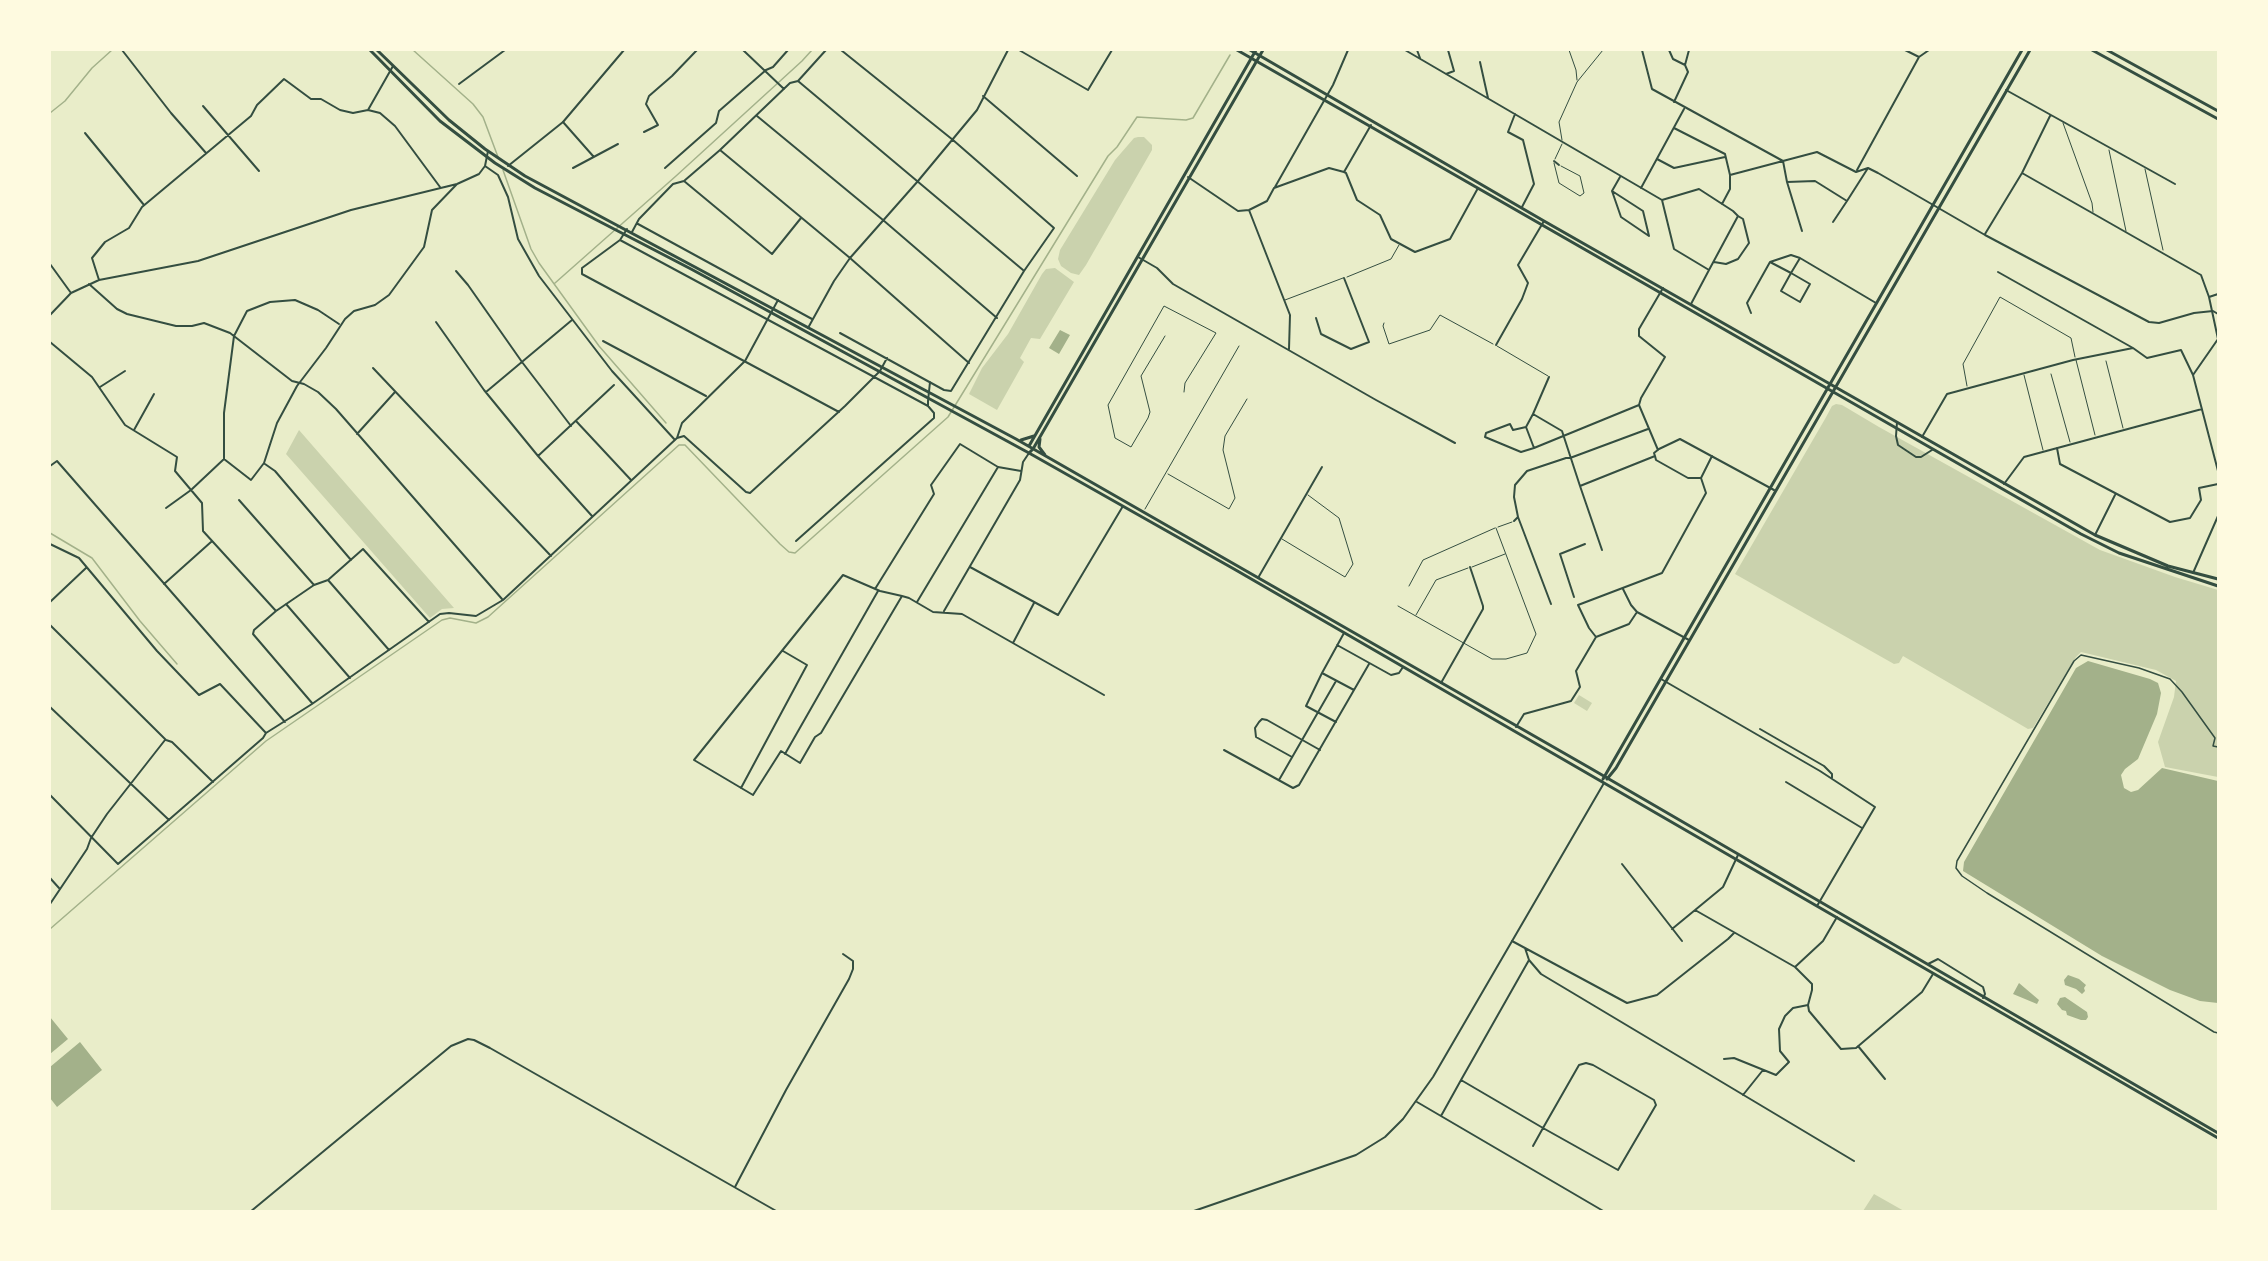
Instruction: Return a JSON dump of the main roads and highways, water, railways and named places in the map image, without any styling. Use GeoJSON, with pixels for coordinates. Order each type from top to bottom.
{"type":"FeatureCollection","features":[{"type":"Feature","properties":{"kind":"main road"},"geometry":{"type":"LineString","coordinates":[[370,50],[440,121],[500,167],[535,188],[880,371],[1123,506],[1142,514]]}},
{"type":"Feature","properties":{"kind":"main road"},"geometry":{"type":"LineString","coordinates":[[377,50],[436,108],[488,151],[509,165],[1018,440],[1312,612],[1441,683],[1604,780]]}},
{"type":"Feature","properties":{"kind":"main road"},"geometry":{"type":"LineString","coordinates":[[1237,50],[1832,393],[2100,544],[2218,586]]}},
{"type":"Feature","properties":{"kind":"main road"},"geometry":{"type":"LineString","coordinates":[[1250,50],[1256,51],[1544,220],[2095,535],[2160,563],[2218,579]]}},
{"type":"Feature","properties":{"kind":"main road"},"geometry":{"type":"LineString","coordinates":[[1031,448],[1040,438],[1263,50]]}},
{"type":"Feature","properties":{"kind":"main road"},"geometry":{"type":"LineString","coordinates":[[1604,780],[1769,487],[2022,50]]}},
{"type":"Feature","properties":{"kind":"main road"},"geometry":{"type":"LineString","coordinates":[[1604,780],[1616,768],[1774,490],[2030,50]]}},
{"type":"Feature","properties":{"kind":"main road"},"geometry":{"type":"LineString","coordinates":[[2092,50],[2218,119]]}},
{"type":"Feature","properties":{"kind":"main road"},"geometry":{"type":"LineString","coordinates":[[2107,50],[2218,111]]}},
{"type":"Feature","properties":{"kind":"main road"},"geometry":{"type":"LineString","coordinates":[[1029,453],[1036,435],[1256,51]]}},
{"type":"Feature","properties":{"kind":"main road"},"geometry":{"type":"LineString","coordinates":[[1018,440],[1036,435]]}},
{"type":"Feature","properties":{"kind":"main road"},"geometry":{"type":"LineString","coordinates":[[1040,438],[1041,450],[1048,458]]}},
{"type":"Feature","properties":{"kind":"main road"},"geometry":{"type":"LineString","coordinates":[[1206,550],[1258,578],[1344,633],[1604,780],[2004,1012]]}},
{"type":"Feature","properties":{"kind":"main road"},"geometry":{"type":"LineString","coordinates":[[1818,904],[2218,1138]]}},
{"type":"Feature","properties":{"kind":"main road"},"geometry":{"type":"LineString","coordinates":[[2180,1114],[2218,1133]]}},
{"type":"Feature","properties":{"kind":"waterway"},"geometry":{"type":"LineString","coordinates":[[50,113],[65,101],[92,68],[112,50]]}},
{"type":"Feature","properties":{"kind":"waterway"},"geometry":{"type":"LineString","coordinates":[[413,50],[473,104],[483,117],[498,157]]}},
{"type":"Feature","properties":{"kind":"waterway"},"geometry":{"type":"LineString","coordinates":[[555,283],[676,176],[812,50]]}},
{"type":"Feature","properties":{"kind":"waterway"},"geometry":{"type":"LineString","coordinates":[[50,929],[266,741],[442,620],[450,618],[476,623],[488,617],[679,445],[685,445],[780,544],[789,552],[795,553],[948,417],[1108,156],[1117,147],[1137,117],[1186,120],[1193,118],[1230,55]]}},
{"type":"Feature","properties":{"kind":"waterway"},"geometry":{"type":"LineString","coordinates":[[503,170],[531,249],[539,263],[599,346],[666,423]]}},
{"type":"Feature","properties":{"kind":"waterway"},"geometry":{"type":"LineString","coordinates":[[50,533],[92,558],[140,621],[177,664]]}}]}
